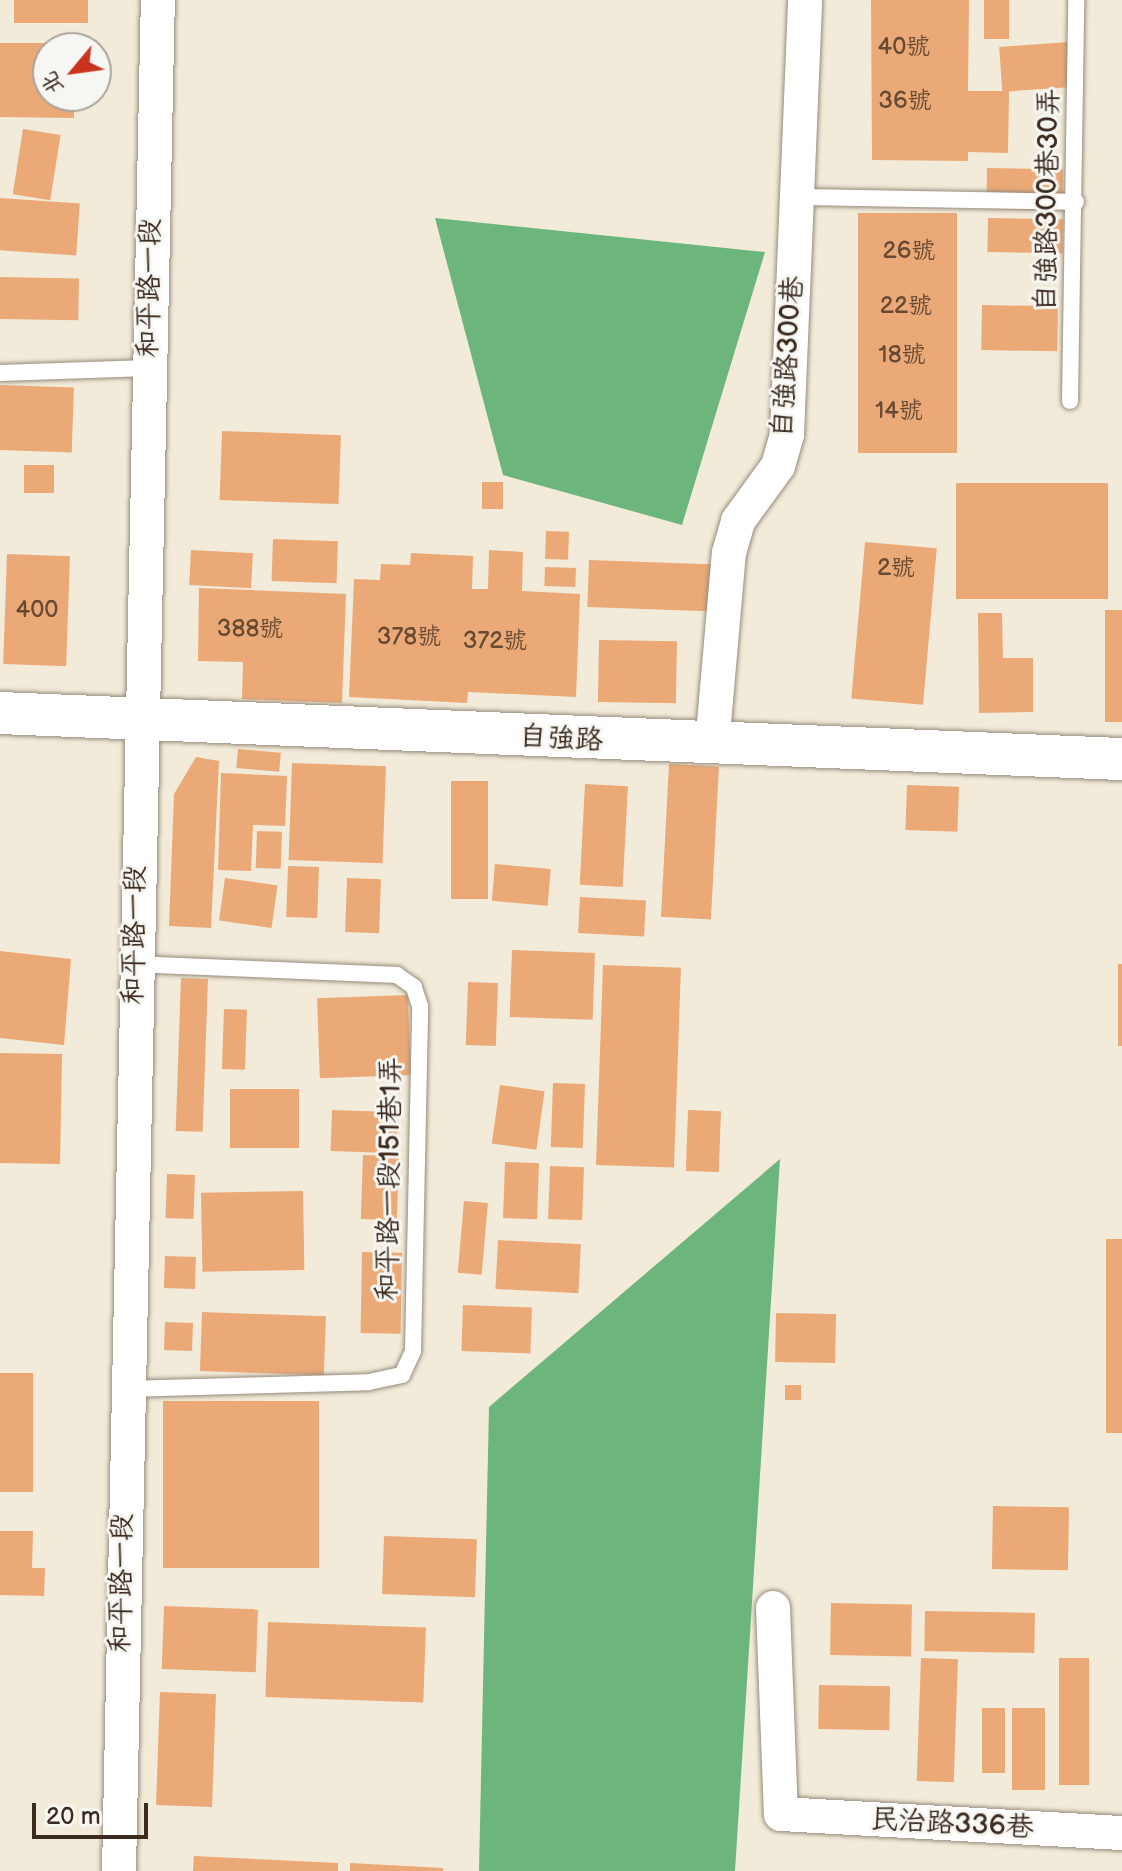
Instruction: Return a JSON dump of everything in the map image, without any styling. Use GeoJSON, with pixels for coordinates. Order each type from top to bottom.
{"type":"FeatureCollection","features":[{"type":"Feature","properties":{"kind":"street","name":"和平路一段"},"geometry":{"type":"LineString","coordinates":[[119,1871],[124,1389],[158,0]]}},
{"type":"Feature","properties":{"kind":"street","name":"自強路300巷"},"geometry":{"type":"LineString","coordinates":[[712,746],[729,553],[738,521],[778,466],[787,434],[805,0]]}},
{"type":"Feature","properties":{"kind":"street","name":"自強路"},"geometry":{"type":"LineString","coordinates":[[0,713],[712,746],[1122,759]]}},
{"type":"Feature","properties":{"kind":"street","name":"民治路336巷"},"geometry":{"type":"LineString","coordinates":[[773,1608],[781,1814],[1122,1833]]}},
{"type":"Feature","properties":{"kind":"lane","name":"自強路300巷30弄"},"geometry":{"type":"LineString","coordinates":[[1070,401],[1076,202],[1076,0]]}},
{"type":"Feature","properties":{"kind":"lane"},"geometry":{"type":"LineString","coordinates":[[797,197],[1076,202]]}},
{"type":"Feature","properties":{"kind":"lane"},"geometry":{"type":"LineString","coordinates":[[0,373],[148,368]]}},
{"type":"Feature","properties":{"kind":"lane","name":"和平路一段151巷1弄"},"geometry":{"type":"LineString","coordinates":[[124,1389],[369,1382],[402,1375],[413,1351],[420,1006],[414,987],[397,975],[134,964]]}},
{"type":"Feature","properties":{"kind":"green space"},"geometry":{"type":"Polygon","coordinates":[[[435,218],[765,252],[682,525],[503,475],[435,218]]]}},
{"type":"Feature","properties":{"kind":"green space"},"geometry":{"type":"Polygon","coordinates":[[[780,1159],[735,1871],[479,1871],[489,1407],[780,1159]]]}},
{"type":"Feature","properties":{"kind":"building"},"geometry":{"type":"Polygon","coordinates":[[[14,0],[88,0],[88,23],[14,23],[14,0]]]}},
{"type":"Feature","properties":{"kind":"building"},"geometry":{"type":"Polygon","coordinates":[[[871,0],[969,0],[968,91],[1009,91],[1008,153],[968,152],[968,161],[872,160],[871,0]]]}},
{"type":"Feature","properties":{"kind":"building"},"geometry":{"type":"Polygon","coordinates":[[[984,0],[1009,0],[1009,39],[984,39],[984,0]]]}},
{"type":"Feature","properties":{"kind":"building"},"geometry":{"type":"Polygon","coordinates":[[[1069,42],[1072,87],[1002,92],[999,47],[1069,42]]]}},
{"type":"Feature","properties":{"kind":"building"},"geometry":{"type":"Polygon","coordinates":[[[0,43],[32,43],[32,112],[74,112],[74,118],[0,117],[0,43]]]}},
{"type":"Feature","properties":{"kind":"building"},"geometry":{"type":"Polygon","coordinates":[[[23,129],[61,135],[50,200],[13,194],[23,129]]]}},
{"type":"Feature","properties":{"kind":"building"},"geometry":{"type":"Polygon","coordinates":[[[987,168],[1063,169],[1062,210],[986,209],[987,168]]]}},
{"type":"Feature","properties":{"kind":"building"},"geometry":{"type":"Polygon","coordinates":[[[0,198],[80,204],[76,255],[0,250],[0,198]]]}},
{"type":"Feature","properties":{"kind":"building"},"geometry":{"type":"Polygon","coordinates":[[[858,213],[957,213],[957,453],[858,453],[858,213]]]}},
{"type":"Feature","properties":{"kind":"building"},"geometry":{"type":"Polygon","coordinates":[[[988,218],[1063,219],[1062,253],[987,252],[988,218]]]}},
{"type":"Feature","properties":{"kind":"building"},"geometry":{"type":"Polygon","coordinates":[[[0,277],[79,278],[78,320],[0,319],[0,277]]]}},
{"type":"Feature","properties":{"kind":"building"},"geometry":{"type":"Polygon","coordinates":[[[982,305],[1058,306],[1057,351],[981,350],[982,305]]]}},
{"type":"Feature","properties":{"kind":"building"},"geometry":{"type":"Polygon","coordinates":[[[0,385],[74,388],[72,453],[0,450],[0,385]]]}},
{"type":"Feature","properties":{"kind":"building"},"geometry":{"type":"Polygon","coordinates":[[[222,431],[341,435],[339,504],[220,500],[222,431]]]}},
{"type":"Feature","properties":{"kind":"building"},"geometry":{"type":"Polygon","coordinates":[[[24,465],[54,465],[54,493],[24,493],[24,465]]]}},
{"type":"Feature","properties":{"kind":"building"},"geometry":{"type":"Polygon","coordinates":[[[482,482],[503,482],[503,509],[482,509],[482,482]]]}},
{"type":"Feature","properties":{"kind":"building"},"geometry":{"type":"Polygon","coordinates":[[[956,483],[1108,483],[1108,599],[956,599],[956,483]]]}},
{"type":"Feature","properties":{"kind":"building"},"geometry":{"type":"Polygon","coordinates":[[[546,531],[569,532],[568,560],[545,559],[546,531]]]}},
{"type":"Feature","properties":{"kind":"building"},"geometry":{"type":"Polygon","coordinates":[[[273,539],[338,541],[336,583],[272,581],[273,539]]]}},
{"type":"Feature","properties":{"kind":"building"},"geometry":{"type":"Polygon","coordinates":[[[865,542],[937,548],[923,705],[851,698],[865,542]]]}},
{"type":"Feature","properties":{"kind":"building"},"geometry":{"type":"Polygon","coordinates":[[[191,550],[253,553],[251,588],[189,585],[191,550]]]}},
{"type":"Feature","properties":{"kind":"building"},"geometry":{"type":"Polygon","coordinates":[[[489,550],[523,552],[522,591],[580,594],[576,697],[468,692],[467,703],[349,697],[354,579],[380,580],[381,564],[410,565],[411,553],[473,556],[472,589],[488,589],[489,550]]]}},
{"type":"Feature","properties":{"kind":"building"},"geometry":{"type":"Polygon","coordinates":[[[7,554],[70,556],[66,666],[3,664],[7,554]]]}},
{"type":"Feature","properties":{"kind":"building"},"geometry":{"type":"Polygon","coordinates":[[[589,560],[716,564],[714,611],[587,607],[589,560]]]}},
{"type":"Feature","properties":{"kind":"building"},"geometry":{"type":"Polygon","coordinates":[[[545,567],[576,568],[575,587],[544,586],[545,567]]]}},
{"type":"Feature","properties":{"kind":"building"},"geometry":{"type":"Polygon","coordinates":[[[199,588],[346,594],[342,703],[242,699],[243,662],[198,661],[199,588]]]}},
{"type":"Feature","properties":{"kind":"building"},"geometry":{"type":"Polygon","coordinates":[[[1105,610],[1122,610],[1122,722],[1105,722],[1105,610]]]}},
{"type":"Feature","properties":{"kind":"building"},"geometry":{"type":"Polygon","coordinates":[[[978,613],[1002,613],[1003,658],[1033,658],[1033,712],[979,713],[978,613]]]}},
{"type":"Feature","properties":{"kind":"building"},"geometry":{"type":"Polygon","coordinates":[[[599,640],[677,641],[676,703],[598,702],[599,640]]]}},
{"type":"Feature","properties":{"kind":"building"},"geometry":{"type":"Polygon","coordinates":[[[238,749],[281,753],[279,772],[236,768],[238,749]]]}},
{"type":"Feature","properties":{"kind":"building"},"geometry":{"type":"Polygon","coordinates":[[[196,757],[219,761],[211,928],[169,926],[174,794],[196,757]]]}},
{"type":"Feature","properties":{"kind":"building"},"geometry":{"type":"Polygon","coordinates":[[[292,763],[386,766],[383,863],[289,860],[292,763]]]}},
{"type":"Feature","properties":{"kind":"building"},"geometry":{"type":"Polygon","coordinates":[[[669,764],[719,767],[711,919],[661,917],[669,764]]]}},
{"type":"Feature","properties":{"kind":"building"},"geometry":{"type":"Polygon","coordinates":[[[221,773],[287,776],[285,826],[253,825],[251,871],[218,870],[221,773]]]}},
{"type":"Feature","properties":{"kind":"building"},"geometry":{"type":"Polygon","coordinates":[[[451,781],[488,781],[488,899],[451,899],[451,781]]]}},
{"type":"Feature","properties":{"kind":"building"},"geometry":{"type":"Polygon","coordinates":[[[585,784],[628,786],[623,887],[580,885],[585,784]]]}},
{"type":"Feature","properties":{"kind":"building"},"geometry":{"type":"Polygon","coordinates":[[[907,785],[959,787],[957,832],[905,830],[907,785]]]}},
{"type":"Feature","properties":{"kind":"building"},"geometry":{"type":"Polygon","coordinates":[[[257,831],[282,832],[281,869],[256,868],[257,831]]]}},
{"type":"Feature","properties":{"kind":"building"},"geometry":{"type":"Polygon","coordinates":[[[495,864],[551,869],[548,906],[492,901],[495,864]]]}},
{"type":"Feature","properties":{"kind":"building"},"geometry":{"type":"Polygon","coordinates":[[[288,866],[319,867],[317,918],[286,917],[288,866]]]}},
{"type":"Feature","properties":{"kind":"building"},"geometry":{"type":"Polygon","coordinates":[[[225,878],[277,885],[271,928],[219,921],[225,878]]]}},
{"type":"Feature","properties":{"kind":"building"},"geometry":{"type":"Polygon","coordinates":[[[347,878],[381,879],[379,933],[345,932],[347,878]]]}},
{"type":"Feature","properties":{"kind":"building"},"geometry":{"type":"Polygon","coordinates":[[[580,897],[646,900],[644,936],[578,933],[580,897]]]}},
{"type":"Feature","properties":{"kind":"building"},"geometry":{"type":"Polygon","coordinates":[[[512,950],[595,953],[593,1020],[510,1017],[512,950]]]}},
{"type":"Feature","properties":{"kind":"building"},"geometry":{"type":"Polygon","coordinates":[[[0,951],[71,959],[64,1045],[0,1038],[0,951]]]}},
{"type":"Feature","properties":{"kind":"building"},"geometry":{"type":"Polygon","coordinates":[[[1118,964],[1122,964],[1122,1046],[1118,1046],[1118,964]]]}},
{"type":"Feature","properties":{"kind":"building"},"geometry":{"type":"Polygon","coordinates":[[[603,965],[681,968],[674,1168],[596,1165],[603,965]]]}},
{"type":"Feature","properties":{"kind":"building"},"geometry":{"type":"Polygon","coordinates":[[[181,978],[208,979],[203,1132],[176,1131],[181,978]]]}},
{"type":"Feature","properties":{"kind":"building"},"geometry":{"type":"Polygon","coordinates":[[[468,982],[498,983],[496,1046],[466,1045],[468,982]]]}},
{"type":"Feature","properties":{"kind":"building"},"geometry":{"type":"Polygon","coordinates":[[[408,995],[411,1075],[320,1078],[317,998],[408,995]]]}},
{"type":"Feature","properties":{"kind":"building"},"geometry":{"type":"Polygon","coordinates":[[[224,1009],[247,1010],[245,1070],[222,1069],[224,1009]]]}},
{"type":"Feature","properties":{"kind":"building"},"geometry":{"type":"Polygon","coordinates":[[[0,1053],[62,1054],[60,1164],[0,1163],[0,1053]]]}},
{"type":"Feature","properties":{"kind":"building"},"geometry":{"type":"Polygon","coordinates":[[[553,1083],[585,1084],[583,1148],[551,1147],[553,1083]]]}},
{"type":"Feature","properties":{"kind":"building"},"geometry":{"type":"Polygon","coordinates":[[[500,1085],[545,1091],[536,1150],[492,1143],[500,1085]]]}},
{"type":"Feature","properties":{"kind":"building"},"geometry":{"type":"Polygon","coordinates":[[[230,1089],[299,1089],[299,1148],[230,1148],[230,1089]]]}},
{"type":"Feature","properties":{"kind":"building"},"geometry":{"type":"Polygon","coordinates":[[[332,1110],[398,1112],[397,1153],[331,1151],[332,1110]]]}},
{"type":"Feature","properties":{"kind":"building"},"geometry":{"type":"Polygon","coordinates":[[[688,1110],[721,1111],[719,1172],[686,1171],[688,1110]]]}},
{"type":"Feature","properties":{"kind":"building"},"geometry":{"type":"Polygon","coordinates":[[[363,1155],[399,1156],[397,1220],[361,1219],[363,1155]]]}},
{"type":"Feature","properties":{"kind":"building"},"geometry":{"type":"Polygon","coordinates":[[[505,1162],[539,1163],[537,1219],[503,1218],[505,1162]]]}},
{"type":"Feature","properties":{"kind":"building"},"geometry":{"type":"Polygon","coordinates":[[[550,1166],[584,1167],[582,1220],[548,1219],[550,1166]]]}},
{"type":"Feature","properties":{"kind":"building"},"geometry":{"type":"Polygon","coordinates":[[[167,1174],[195,1175],[193,1219],[165,1218],[167,1174]]]}},
{"type":"Feature","properties":{"kind":"building"},"geometry":{"type":"Polygon","coordinates":[[[303,1191],[304,1270],[202,1272],[201,1193],[303,1191]]]}},
{"type":"Feature","properties":{"kind":"building"},"geometry":{"type":"Polygon","coordinates":[[[464,1201],[488,1203],[482,1275],[458,1273],[464,1201]]]}},
{"type":"Feature","properties":{"kind":"building"},"geometry":{"type":"Polygon","coordinates":[[[1106,1239],[1122,1239],[1122,1433],[1106,1433],[1106,1239]]]}},
{"type":"Feature","properties":{"kind":"building"},"geometry":{"type":"Polygon","coordinates":[[[498,1240],[581,1244],[578,1293],[495,1289],[498,1240]]]}},
{"type":"Feature","properties":{"kind":"building"},"geometry":{"type":"Polygon","coordinates":[[[362,1252],[402,1253],[401,1334],[361,1333],[362,1252]]]}},
{"type":"Feature","properties":{"kind":"building"},"geometry":{"type":"Polygon","coordinates":[[[165,1256],[196,1257],[195,1289],[164,1288],[165,1256]]]}},
{"type":"Feature","properties":{"kind":"building"},"geometry":{"type":"Polygon","coordinates":[[[463,1305],[532,1307],[530,1353],[461,1351],[463,1305]]]}},
{"type":"Feature","properties":{"kind":"building"},"geometry":{"type":"Polygon","coordinates":[[[202,1312],[326,1316],[324,1375],[200,1371],[202,1312]]]}},
{"type":"Feature","properties":{"kind":"building"},"geometry":{"type":"Polygon","coordinates":[[[776,1313],[836,1314],[835,1363],[775,1362],[776,1313]]]}},
{"type":"Feature","properties":{"kind":"building"},"geometry":{"type":"Polygon","coordinates":[[[165,1322],[193,1323],[192,1351],[164,1350],[165,1322]]]}},
{"type":"Feature","properties":{"kind":"building"},"geometry":{"type":"Polygon","coordinates":[[[0,1373],[33,1373],[33,1492],[0,1492],[0,1373]]]}},
{"type":"Feature","properties":{"kind":"building"},"geometry":{"type":"Polygon","coordinates":[[[785,1385],[801,1385],[801,1400],[785,1400],[785,1385]]]}},
{"type":"Feature","properties":{"kind":"building"},"geometry":{"type":"Polygon","coordinates":[[[163,1401],[319,1401],[319,1568],[163,1568],[163,1401]]]}},
{"type":"Feature","properties":{"kind":"building"},"geometry":{"type":"Polygon","coordinates":[[[993,1506],[1069,1507],[1068,1570],[992,1569],[993,1506]]]}},
{"type":"Feature","properties":{"kind":"building"},"geometry":{"type":"Polygon","coordinates":[[[0,1531],[33,1531],[32,1568],[45,1568],[44,1596],[0,1595],[0,1531]]]}},
{"type":"Feature","properties":{"kind":"building"},"geometry":{"type":"Polygon","coordinates":[[[384,1536],[477,1539],[475,1597],[382,1594],[384,1536]]]}},
{"type":"Feature","properties":{"kind":"building"},"geometry":{"type":"Polygon","coordinates":[[[831,1603],[912,1604],[911,1656],[830,1655],[831,1603]]]}},
{"type":"Feature","properties":{"kind":"building"},"geometry":{"type":"Polygon","coordinates":[[[164,1606],[258,1609],[256,1672],[162,1669],[164,1606]]]}},
{"type":"Feature","properties":{"kind":"building"},"geometry":{"type":"Polygon","coordinates":[[[925,1611],[1035,1613],[1034,1653],[924,1651],[925,1611]]]}},
{"type":"Feature","properties":{"kind":"building"},"geometry":{"type":"Polygon","coordinates":[[[268,1622],[426,1628],[423,1702],[265,1697],[268,1622]]]}},
{"type":"Feature","properties":{"kind":"building"},"geometry":{"type":"Polygon","coordinates":[[[921,1658],[958,1659],[954,1782],[917,1781],[921,1658]]]}},
{"type":"Feature","properties":{"kind":"building"},"geometry":{"type":"Polygon","coordinates":[[[1059,1658],[1089,1658],[1089,1785],[1059,1785],[1059,1658]]]}},
{"type":"Feature","properties":{"kind":"building"},"geometry":{"type":"Polygon","coordinates":[[[819,1685],[890,1686],[889,1730],[818,1729],[819,1685]]]}},
{"type":"Feature","properties":{"kind":"building"},"geometry":{"type":"Polygon","coordinates":[[[160,1692],[216,1694],[212,1807],[156,1805],[160,1692]]]}},
{"type":"Feature","properties":{"kind":"building"},"geometry":{"type":"Polygon","coordinates":[[[982,1708],[1005,1708],[1005,1773],[982,1773],[982,1708]]]}},
{"type":"Feature","properties":{"kind":"building"},"geometry":{"type":"Polygon","coordinates":[[[1012,1708],[1045,1708],[1045,1790],[1012,1790],[1012,1708]]]}},
{"type":"Feature","properties":{"kind":"building"},"geometry":{"type":"Polygon","coordinates":[[[194,1856],[338,1863],[338,1871],[193,1871],[194,1856]]]}},
{"type":"Feature","properties":{"kind":"building"},"geometry":{"type":"Polygon","coordinates":[[[350,1863],[443,1868],[443,1871],[350,1871],[350,1863]]]}}]}
